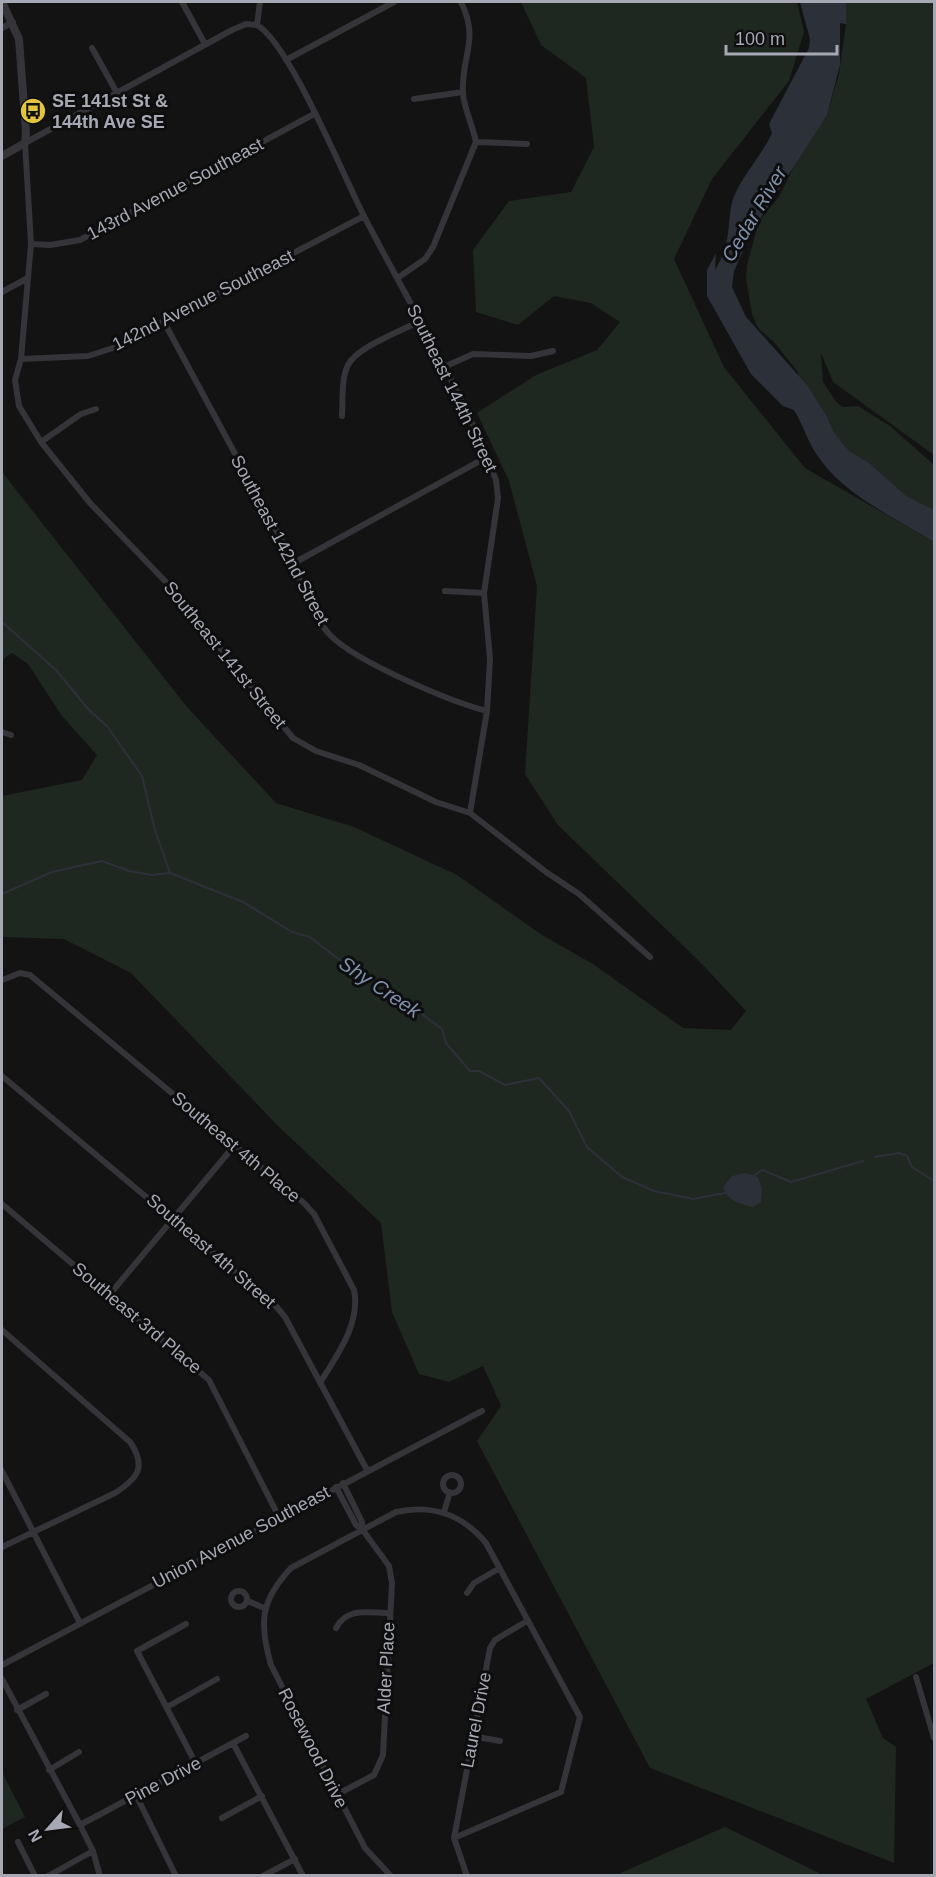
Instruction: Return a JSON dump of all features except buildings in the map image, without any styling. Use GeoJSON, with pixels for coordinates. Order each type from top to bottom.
{"type":"FeatureCollection","features":[{"type":"Feature","properties":{"kind":"street"},"geometry":{"type":"LineString","coordinates":[[2,2],[19,39],[23,68],[31,244],[26,279],[21,359]]}},
{"type":"Feature","properties":{"kind":"street"},"geometry":{"type":"LineString","coordinates":[[182,2],[205,44]]}},
{"type":"Feature","properties":{"kind":"street"},"geometry":{"type":"LineString","coordinates":[[2,156],[205,44],[246,24],[257,24],[260,2]]}},
{"type":"Feature","properties":{"kind":"street"},"geometry":{"type":"LineString","coordinates":[[286,60],[394,2]]}},
{"type":"Feature","properties":{"kind":"street"},"geometry":{"type":"LineString","coordinates":[[399,277],[425,259],[433,248],[476,142],[463,92],[471,31],[470,20],[461,2]]}},
{"type":"Feature","properties":{"kind":"street"},"geometry":{"type":"LineString","coordinates":[[2,28],[13,22]]}},
{"type":"Feature","properties":{"kind":"street","name":"Southeast 144th Street"},"geometry":{"type":"LineString","coordinates":[[257,24],[266,30],[286,60],[364,216],[399,277],[444,367],[496,480],[498,498],[484,593],[490,659],[488,711],[470,813]]}},
{"type":"Feature","properties":{"kind":"street"},"geometry":{"type":"LineString","coordinates":[[92,48],[117,93]]}},
{"type":"Feature","properties":{"kind":"street"},"geometry":{"type":"LineString","coordinates":[[414,99],[463,92]]}},
{"type":"Feature","properties":{"kind":"street","name":"143rd Avenue Southeast"},"geometry":{"type":"LineString","coordinates":[[31,244],[50,245],[80,240],[314,114]]}},
{"type":"Feature","properties":{"kind":"street"},"geometry":{"type":"LineString","coordinates":[[476,142],[528,144]]}},
{"type":"Feature","properties":{"kind":"street","name":"142nd Avenue Southeast"},"geometry":{"type":"LineString","coordinates":[[21,359],[87,356],[113,348],[364,216]]}},
{"type":"Feature","properties":{"kind":"street"},"geometry":{"type":"LineString","coordinates":[[2,292],[26,279]]}},
{"type":"Feature","properties":{"kind":"street"},"geometry":{"type":"LineString","coordinates":[[342,416],[344,381],[347,366],[354,355],[420,321]]}},
{"type":"Feature","properties":{"kind":"street","name":"Southeast 142nd Street"},"geometry":{"type":"LineString","coordinates":[[164,322],[294,563],[301,586],[329,635],[351,652],[464,705],[488,711]]}},
{"type":"Feature","properties":{"kind":"street"},"geometry":{"type":"LineString","coordinates":[[444,367],[473,354],[531,356],[554,351]]}},
{"type":"Feature","properties":{"kind":"street","name":"Southeast 141st Street"},"geometry":{"type":"LineString","coordinates":[[21,359],[15,380],[19,406],[41,442],[90,503],[165,581],[293,738],[316,751],[359,765],[436,802],[470,813],[546,873],[573,890],[650,957]]}},
{"type":"Feature","properties":{"kind":"street"},"geometry":{"type":"LineString","coordinates":[[41,442],[81,414],[96,409]]}},
{"type":"Feature","properties":{"kind":"street"},"geometry":{"type":"LineString","coordinates":[[294,563],[487,458]]}},
{"type":"Feature","properties":{"kind":"street"},"geometry":{"type":"LineString","coordinates":[[445,591],[484,593]]}},
{"type":"Feature","properties":{"kind":"street"},"geometry":{"type":"LineString","coordinates":[[2,732],[11,735]]}},
{"type":"Feature","properties":{"kind":"street","name":"Southeast 4th Place"},"geometry":{"type":"LineString","coordinates":[[2,980],[20,973],[30,975],[304,1203],[314,1214],[354,1290],[357,1312],[340,1350],[320,1383]]}},
{"type":"Feature","properties":{"kind":"street","name":"Southeast 4th Street"},"geometry":{"type":"LineString","coordinates":[[2,1076],[175,1219],[285,1317],[367,1470]]}},
{"type":"Feature","properties":{"kind":"street"},"geometry":{"type":"LineString","coordinates":[[110,1294],[234,1146]]}},
{"type":"Feature","properties":{"kind":"street","name":"Southeast 3rd Place"},"geometry":{"type":"LineString","coordinates":[[2,1204],[209,1380],[279,1517]]}},
{"type":"Feature","properties":{"kind":"street"},"geometry":{"type":"LineString","coordinates":[[2,1330],[130,1442],[139,1454],[140,1464],[137,1474],[129,1484],[115,1493],[2,1547]]}},
{"type":"Feature","properties":{"kind":"street","name":"Union Avenue Southeast"},"geometry":{"type":"LineString","coordinates":[[2,1665],[482,1411]]}},
{"type":"Feature","properties":{"kind":"street"},"geometry":{"type":"LineString","coordinates":[[2,1471],[80,1623]]}},
{"type":"Feature","properties":{"kind":"street","name":"Alder Place"},"geometry":{"type":"LineString","coordinates":[[338,1794],[374,1775],[380,1766],[392,1583],[389,1566],[362,1529],[356,1525],[340,1485]]}},
{"type":"Feature","properties":{"kind":"street"},"geometry":{"type":"LineString","coordinates":[[444,1512],[450,1492]]}},
{"type":"Feature","properties":{"kind":"street"},"geometry":{"type":"LineString","coordinates":[[248,1601],[264,1608],[279,1580],[291,1568],[396,1512],[411,1508],[444,1512],[478,1533],[500,1568],[580,1717],[561,1792],[454,1838],[467,1875]]}},
{"type":"Feature","properties":{"kind":"street"},"geometry":{"type":"LineString","coordinates":[[467,1593],[474,1583],[500,1568]]}},
{"type":"Feature","properties":{"kind":"street","name":"Rosewood Drive"},"geometry":{"type":"LineString","coordinates":[[264,1608],[265,1645],[271,1665],[365,1848],[391,1875]]}},
{"type":"Feature","properties":{"kind":"street"},"geometry":{"type":"LineString","coordinates":[[336,1628],[342,1617],[350,1612],[389,1613]]}},
{"type":"Feature","properties":{"kind":"street","name":"Laurel Drive"},"geometry":{"type":"LineString","coordinates":[[454,1838],[490,1648],[495,1640],[527,1621]]}},
{"type":"Feature","properties":{"kind":"street"},"geometry":{"type":"LineString","coordinates":[[186,1624],[137,1651],[196,1764]]}},
{"type":"Feature","properties":{"kind":"street"},"geometry":{"type":"LineString","coordinates":[[916,1677],[934,1738]]}},
{"type":"Feature","properties":{"kind":"street"},"geometry":{"type":"LineString","coordinates":[[2,1679],[80,1825],[93,1851],[100,1875]]}},
{"type":"Feature","properties":{"kind":"street"},"geometry":{"type":"LineString","coordinates":[[167,1707],[217,1679]]}},
{"type":"Feature","properties":{"kind":"street"},"geometry":{"type":"LineString","coordinates":[[17,1710],[46,1694]]}},
{"type":"Feature","properties":{"kind":"street","name":"Pine Drive"},"geometry":{"type":"LineString","coordinates":[[80,1825],[246,1736]]}},
{"type":"Feature","properties":{"kind":"street"},"geometry":{"type":"LineString","coordinates":[[472,1736],[500,1741]]}},
{"type":"Feature","properties":{"kind":"street"},"geometry":{"type":"LineString","coordinates":[[233,1743],[303,1875]]}},
{"type":"Feature","properties":{"kind":"street"},"geometry":{"type":"LineString","coordinates":[[49,1770],[79,1752]]}},
{"type":"Feature","properties":{"kind":"street"},"geometry":{"type":"LineString","coordinates":[[136,1795],[176,1875]]}},
{"type":"Feature","properties":{"kind":"street"},"geometry":{"type":"LineString","coordinates":[[222,1818],[262,1796]]}},
{"type":"Feature","properties":{"kind":"street"},"geometry":{"type":"LineString","coordinates":[[18,1842],[35,1875]]}},
{"type":"Feature","properties":{"kind":"street"},"geometry":{"type":"LineString","coordinates":[[48,1875],[93,1851]]}},
{"type":"Feature","properties":{"kind":"street"},"geometry":{"type":"LineString","coordinates":[[263,1875],[295,1859]]}},
{"type":"Feature","properties":{"kind":"shaded area"},"geometry":{"type":"Polygon","coordinates":[[[521,2],[797,2],[804,32],[789,81],[712,179],[674,259],[724,367],[805,468],[934,542],[934,1663],[866,1699],[883,1738],[896,1747],[894,1863],[650,1768],[477,1441],[501,1406],[483,1366],[449,1382],[419,1374],[392,1312],[381,1223],[278,1126],[131,973],[64,939],[2,937],[2,796],[82,780],[97,755],[62,716],[28,664],[12,653],[2,660],[2,472],[187,707],[276,803],[354,827],[457,875],[542,935],[593,964],[683,1028],[731,1030],[746,1011],[699,961],[558,825],[525,774],[537,586],[509,481],[477,413],[536,375],[597,350],[620,322],[591,303],[554,296],[518,325],[476,312],[473,250],[509,201],[571,192],[594,147],[586,78],[541,45],[521,2]]]}},
{"type":"Feature","properties":{"kind":"shaded area"},"geometry":{"type":"Polygon","coordinates":[[[846,2],[934,2],[934,455],[833,382],[821,353],[823,382],[837,403],[843,407],[858,406],[890,426],[934,465],[934,520],[853,466],[803,386],[797,371],[774,342],[758,328],[752,314],[746,279],[747,265],[759,221],[779,197],[801,152],[827,115],[839,74],[846,24],[846,2]]]}},
{"type":"Feature","properties":{"kind":"shaded area"},"geometry":{"type":"Polygon","coordinates":[[[2,1772],[25,1817],[2,1829],[2,1772]]]}},
{"type":"Feature","properties":{"kind":"shaded area"},"geometry":{"type":"Polygon","coordinates":[[[725,1827],[823,1875],[616,1875],[725,1827]]]}},
{"type":"Feature","properties":{"kind":"water","name":"Cedar River"},"geometry":{"type":"Polygon","coordinates":[[[800,2],[846,2],[846,24],[840,23],[840,65],[827,115],[751,233],[734,271],[732,287],[746,317],[807,385],[834,433],[849,451],[869,463],[906,496],[934,510],[934,542],[869,503],[826,467],[812,447],[794,410],[783,406],[751,374],[707,296],[707,270],[716,253],[715,270],[723,253],[733,198],[772,133],[769,124],[809,48],[810,39],[800,2]]]}},
{"type":"Feature","properties":{"kind":"water"},"geometry":{"type":"Polygon","coordinates":[[[746,1173],[758,1177],[762,1189],[761,1202],[753,1207],[731,1199],[723,1187],[732,1176],[746,1173]]]}},
{"type":"Feature","properties":{"kind":"waterway","name":"Shy Creek"},"geometry":{"type":"LineString","coordinates":[[2,622],[56,670],[89,710],[107,726],[142,776],[155,830],[170,873],[243,902],[292,932],[310,937],[350,968],[377,981],[442,1029],[446,1043],[470,1071],[479,1071],[505,1085],[539,1078],[569,1111],[587,1147],[622,1177],[654,1191],[693,1199],[725,1193]]}},
{"type":"Feature","properties":{"kind":"waterway"},"geometry":{"type":"LineString","coordinates":[[2,894],[52,872],[102,861],[129,871],[152,875],[170,873]]}},
{"type":"Feature","properties":{"kind":"waterway","name":"Shy Creek"},"geometry":{"type":"LineString","coordinates":[[875,1157],[899,1153],[907,1156],[912,1167],[934,1181]]}},
{"type":"Feature","properties":{"kind":"waterway","name":"Shy Creek"},"geometry":{"type":"LineString","coordinates":[[753,1176],[762,1170],[791,1182],[863,1161]]}},
{"type":"Feature","properties":{"kind":"place","name":"SE 141st St & 144th Ave SE"},"geometry":{"type":"Point","coordinates":[33,111]}}]}
